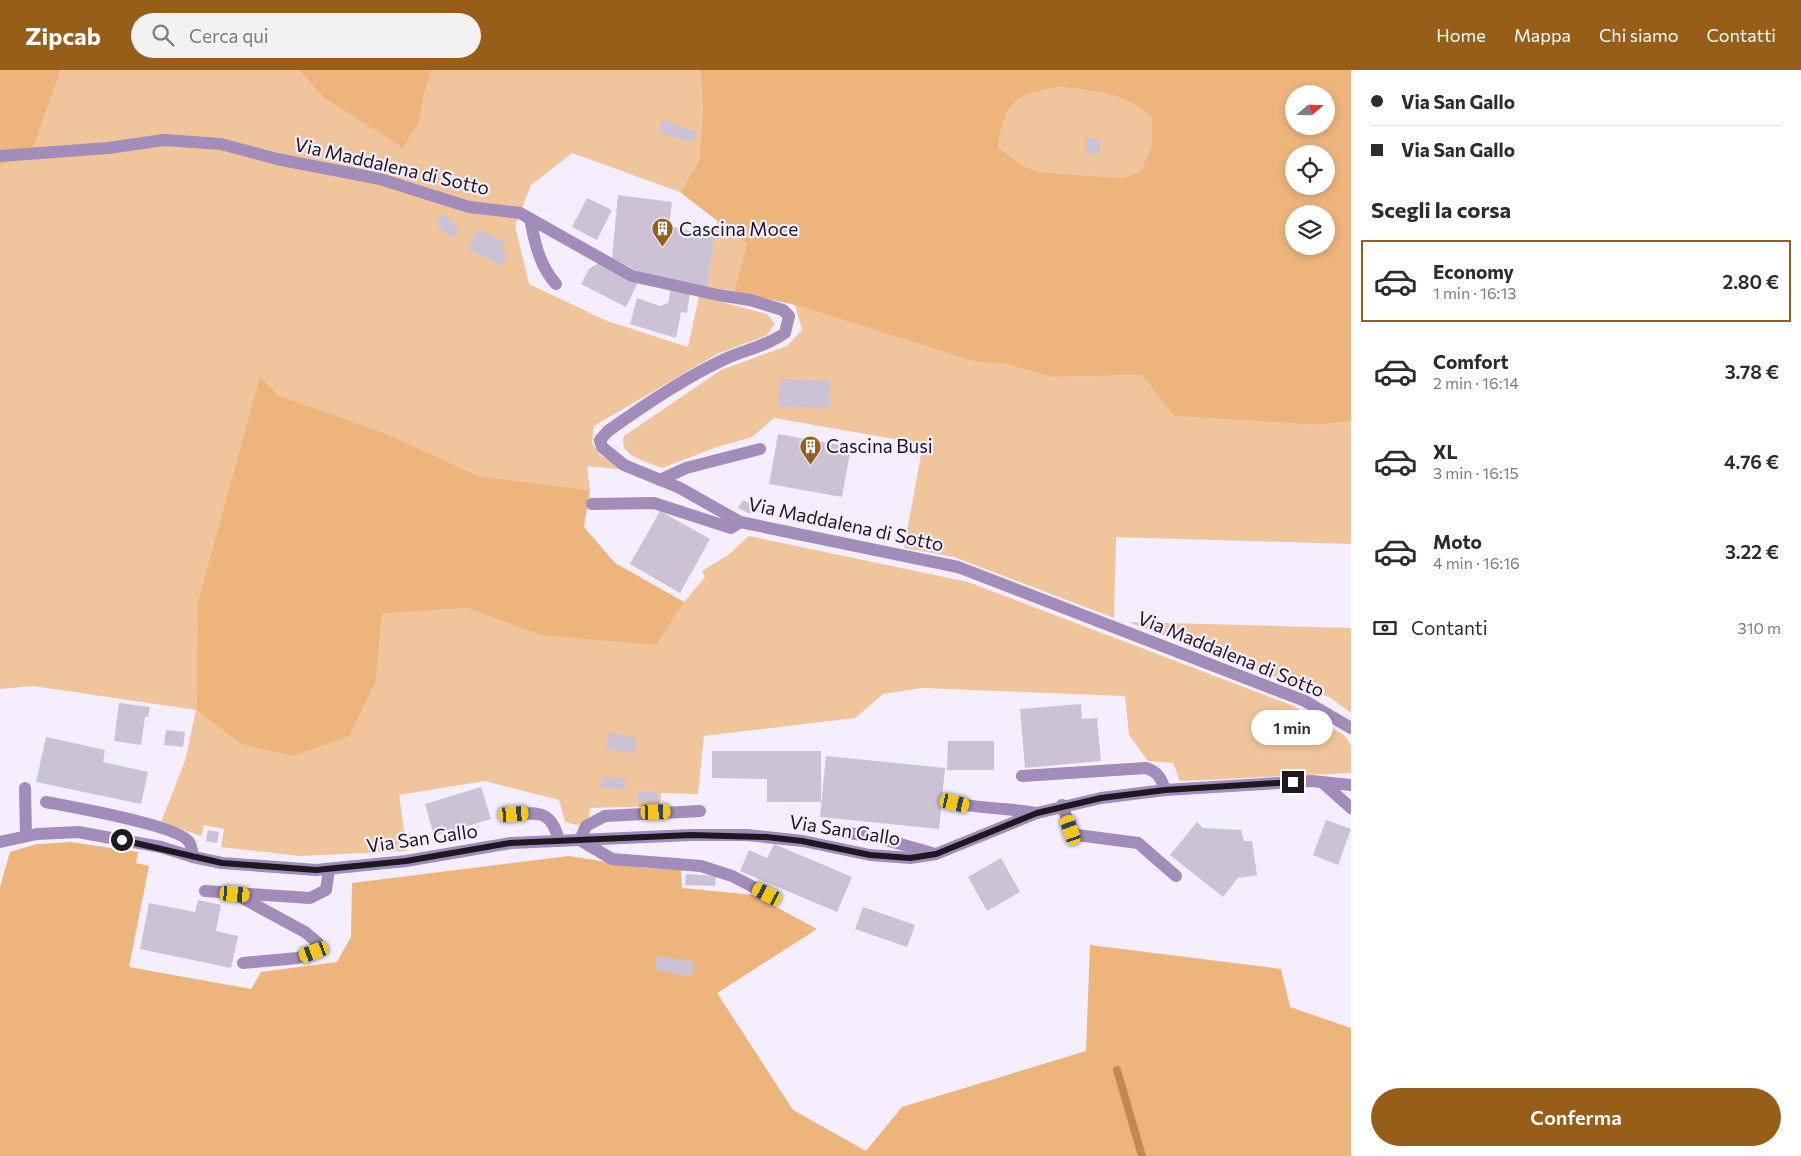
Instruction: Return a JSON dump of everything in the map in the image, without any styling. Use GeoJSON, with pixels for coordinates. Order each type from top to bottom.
{"type":"FeatureCollection","features":[{"type":"Feature","properties":{"kind":"street","name":"Via Maddalena di Sotto"},"geometry":{"type":"LineString","coordinates":[[0,156],[108,148],[164,140],[220,144],[278,159],[380,180],[469,207],[520,213],[632,276],[718,296],[750,300],[784,310],[789,316],[785,333],[777,339],[725,359],[624,420],[600,440],[602,447],[624,464],[680,488],[740,522],[958,567],[1305,701],[1351,728]]}},
{"type":"Feature","properties":{"kind":"street"},"geometry":{"type":"LineString","coordinates":[[530,219],[537,252],[549,276],[556,284]]}},
{"type":"Feature","properties":{"kind":"street"},"geometry":{"type":"LineString","coordinates":[[660,480],[686,468],[760,449]]}},
{"type":"Feature","properties":{"kind":"street"},"geometry":{"type":"LineString","coordinates":[[592,504],[654,502],[731,528],[740,522]]}},
{"type":"Feature","properties":{"kind":"street"},"geometry":{"type":"LineString","coordinates":[[1022,776],[1146,768],[1154,771],[1161,778],[1165,790]]}},
{"type":"Feature","properties":{"kind":"street"},"geometry":{"type":"LineString","coordinates":[[1323,783],[1351,808]]}},
{"type":"Feature","properties":{"kind":"street","name":"Via San Gallo"},"geometry":{"type":"LineString","coordinates":[[0,842],[26,836],[78,832],[162,847],[222,863],[316,870],[406,861],[510,843],[747,835],[802,841],[870,855],[910,858],[936,854],[1037,813],[1062,805],[1101,798],[1165,790],[1323,783],[1351,785]]}},
{"type":"Feature","properties":{"kind":"street"},"geometry":{"type":"LineString","coordinates":[[25,788],[26,836]]}},
{"type":"Feature","properties":{"kind":"street"},"geometry":{"type":"LineString","coordinates":[[46,802],[144,823],[178,833],[189,842],[194,857]]}},
{"type":"Feature","properties":{"kind":"street"},"geometry":{"type":"LineString","coordinates":[[955,803],[1037,813]]}},
{"type":"Feature","properties":{"kind":"street"},"geometry":{"type":"LineString","coordinates":[[1062,805],[1071,830],[1077,835],[1138,843],[1176,876]]}},
{"type":"Feature","properties":{"kind":"street"},"geometry":{"type":"LineString","coordinates":[[700,811],[604,816],[586,826],[580,840],[612,859],[701,866],[732,876],[767,894]]}},
{"type":"Feature","properties":{"kind":"street"},"geometry":{"type":"LineString","coordinates":[[514,814],[533,812],[548,817],[556,827],[559,841]]}},
{"type":"Feature","properties":{"kind":"street"},"geometry":{"type":"LineString","coordinates":[[838,831],[879,838],[936,854]]}},
{"type":"Feature","properties":{"kind":"street"},"geometry":{"type":"LineString","coordinates":[[205,891],[316,897],[326,890],[330,869]]}},
{"type":"Feature","properties":{"kind":"street"},"geometry":{"type":"LineString","coordinates":[[235,894],[305,932],[317,942],[314,952],[298,958],[243,963]]}},
{"type":"Feature","properties":{"kind":"shaded area"},"geometry":{"type":"Polygon","coordinates":[[[0,70],[61,70],[31,154],[0,165],[0,70]]]}},
{"type":"Feature","properties":{"kind":"shaded area"},"geometry":{"type":"Polygon","coordinates":[[[61,70],[299,70],[322,96],[419,121],[424,94],[432,70],[700,70],[703,110],[699,161],[680,192],[572,153],[531,185],[515,226],[529,284],[607,321],[688,347],[699,296],[767,314],[775,324],[767,335],[717,354],[594,426],[592,443],[600,455],[627,470],[587,466],[590,490],[479,476],[385,433],[278,395],[259,378],[376,681],[382,614],[467,608],[540,635],[684,602],[705,577],[702,571],[728,555],[749,536],[968,582],[1291,705],[1344,735],[1351,745],[1351,773],[1180,781],[1173,763],[1148,761],[1129,735],[1125,696],[922,688],[883,694],[855,718],[704,736],[698,794],[661,793],[660,806],[590,808],[588,823],[576,825],[565,822],[559,800],[485,781],[399,795],[407,851],[300,856],[221,847],[224,829],[204,825],[201,836],[161,822],[185,761],[196,710],[33,686],[0,689],[0,165],[31,154],[61,70]]]}},
{"type":"Feature","properties":{"kind":"shaded area"},"geometry":{"type":"Polygon","coordinates":[[[299,70],[432,70],[424,94],[419,121],[403,148],[322,96],[299,70]]]}},
{"type":"Feature","properties":{"kind":"shaded area"},"geometry":{"type":"Polygon","coordinates":[[[700,70],[1351,70],[1351,421],[1316,425],[1174,416],[1142,375],[1051,377],[1006,364],[976,362],[795,305],[734,291],[747,244],[680,192],[699,161],[703,110],[700,70]],[[1061,87],[1032,93],[1015,102],[1005,119],[998,147],[1022,165],[1039,172],[1123,178],[1141,171],[1152,145],[1152,117],[1131,103],[1109,94],[1061,87]]]}},
{"type":"Feature","properties":{"kind":"shaded area"},"geometry":{"type":"Polygon","coordinates":[[[1061,87],[1109,94],[1131,103],[1152,117],[1152,145],[1141,171],[1123,178],[1039,172],[1022,165],[998,147],[1005,119],[1015,102],[1032,93],[1061,87]]]}},
{"type":"Feature","properties":{"kind":"shaded area"},"geometry":{"type":"Polygon","coordinates":[[[717,222],[747,244],[734,291],[707,287],[717,222]]]}},
{"type":"Feature","properties":{"kind":"shaded area"},"geometry":{"type":"Polygon","coordinates":[[[795,305],[976,362],[1006,364],[1051,377],[1142,375],[1175,416],[1316,425],[1351,421],[1351,544],[1116,537],[1114,618],[954,557],[904,548],[923,444],[774,418],[752,437],[717,447],[662,468],[629,453],[623,443],[624,436],[721,370],[787,346],[802,330],[795,305]]]}},
{"type":"Feature","properties":{"kind":"shaded area"},"geometry":{"type":"Polygon","coordinates":[[[260,377],[278,395],[385,433],[479,476],[590,490],[584,527],[615,563],[684,602],[656,645],[540,635],[467,608],[382,614],[376,681],[349,736],[292,756],[241,744],[197,710],[198,602],[260,377]]]}},
{"type":"Feature","properties":{"kind":"shaded area"},"geometry":{"type":"Polygon","coordinates":[[[1128,622],[1351,628],[1351,713],[1329,697],[1128,622]]]}},
{"type":"Feature","properties":{"kind":"shaded area"},"geometry":{"type":"Polygon","coordinates":[[[71,842],[138,852],[136,863],[149,866],[129,967],[251,989],[261,972],[337,962],[351,937],[352,883],[569,856],[645,868],[681,870],[682,888],[754,895],[817,929],[717,993],[793,1110],[866,1151],[902,1107],[1086,1051],[1090,945],[1281,969],[1290,1007],[1351,1028],[1351,1156],[0,1156],[0,887],[10,852],[37,844],[71,842]]]}},
{"type":"Feature","properties":{"kind":"building"},"geometry":{"type":"Polygon","coordinates":[[[663,120],[697,132],[693,141],[688,139],[687,142],[658,131],[663,120]]]}},
{"type":"Feature","properties":{"kind":"building"},"geometry":{"type":"Polygon","coordinates":[[[1085,138],[1100,139],[1100,154],[1085,153],[1085,138]]]}},
{"type":"Feature","properties":{"kind":"building","name":"Cascina Moce"},"geometry":{"type":"Polygon","coordinates":[[[618,195],[672,202],[669,226],[715,237],[707,287],[639,272],[612,258],[618,195]]]}},
{"type":"Feature","properties":{"kind":"building"},"geometry":{"type":"Polygon","coordinates":[[[587,198],[612,210],[597,240],[572,227],[587,198]]]}},
{"type":"Feature","properties":{"kind":"building"},"geometry":{"type":"Polygon","coordinates":[[[443,214],[460,229],[451,238],[435,223],[443,214]]]}},
{"type":"Feature","properties":{"kind":"building"},"geometry":{"type":"Polygon","coordinates":[[[477,229],[505,242],[501,249],[508,252],[502,266],[468,249],[477,229]]]}},
{"type":"Feature","properties":{"kind":"building"},"geometry":{"type":"Polygon","coordinates":[[[600,262],[638,282],[626,307],[581,284],[589,269],[600,262]]]}},
{"type":"Feature","properties":{"kind":"building"},"geometry":{"type":"Polygon","coordinates":[[[671,289],[690,293],[687,313],[681,312],[676,338],[630,324],[637,298],[660,306],[668,303],[671,289]]]}},
{"type":"Feature","properties":{"kind":"building"},"geometry":{"type":"Polygon","coordinates":[[[779,379],[830,381],[829,408],[778,406],[779,379]]]}},
{"type":"Feature","properties":{"kind":"building","name":"Cascina Busi"},"geometry":{"type":"Polygon","coordinates":[[[778,434],[851,447],[842,497],[769,484],[778,434]]]}},
{"type":"Feature","properties":{"kind":"building"},"geometry":{"type":"Polygon","coordinates":[[[743,500],[754,506],[750,514],[738,508],[743,500]]]}},
{"type":"Feature","properties":{"kind":"building"},"geometry":{"type":"Polygon","coordinates":[[[660,511],[710,539],[680,593],[630,564],[660,511]]]}},
{"type":"Feature","properties":{"kind":"building"},"geometry":{"type":"Polygon","coordinates":[[[119,703],[150,707],[148,717],[145,717],[141,745],[114,741],[119,703]]]}},
{"type":"Feature","properties":{"kind":"building"},"geometry":{"type":"Polygon","coordinates":[[[1081,704],[1082,719],[1097,718],[1101,761],[1025,768],[1020,709],[1081,704]]]}},
{"type":"Feature","properties":{"kind":"building"},"geometry":{"type":"Polygon","coordinates":[[[166,730],[185,732],[183,747],[164,745],[166,730]]]}},
{"type":"Feature","properties":{"kind":"building"},"geometry":{"type":"Polygon","coordinates":[[[609,732],[637,738],[634,754],[606,749],[609,732]]]}},
{"type":"Feature","properties":{"kind":"building"},"geometry":{"type":"Polygon","coordinates":[[[46,737],[105,750],[103,762],[148,772],[141,804],[36,782],[46,737]]]}},
{"type":"Feature","properties":{"kind":"building"},"geometry":{"type":"Polygon","coordinates":[[[948,741],[994,741],[994,770],[947,770],[948,741]]]}},
{"type":"Feature","properties":{"kind":"building"},"geometry":{"type":"Polygon","coordinates":[[[712,751],[821,751],[821,802],[767,802],[767,779],[712,778],[712,751]]]}},
{"type":"Feature","properties":{"kind":"building"},"geometry":{"type":"Polygon","coordinates":[[[826,756],[945,768],[939,829],[820,817],[826,756]]]}},
{"type":"Feature","properties":{"kind":"building"},"geometry":{"type":"Polygon","coordinates":[[[601,777],[625,778],[625,789],[601,788],[601,777]]]}},
{"type":"Feature","properties":{"kind":"building"},"geometry":{"type":"Polygon","coordinates":[[[481,787],[491,819],[434,836],[425,804],[481,787]]]}},
{"type":"Feature","properties":{"kind":"building"},"geometry":{"type":"Polygon","coordinates":[[[638,791],[658,792],[658,802],[638,801],[638,791]]]}},
{"type":"Feature","properties":{"kind":"building"},"geometry":{"type":"Polygon","coordinates":[[[1326,820],[1351,829],[1338,865],[1313,855],[1326,820]]]}},
{"type":"Feature","properties":{"kind":"building"},"geometry":{"type":"Polygon","coordinates":[[[1197,822],[1203,828],[1241,830],[1244,841],[1252,841],[1257,875],[1238,878],[1223,897],[1170,855],[1197,822]]]}},
{"type":"Feature","properties":{"kind":"building"},"geometry":{"type":"Polygon","coordinates":[[[208,830],[219,832],[217,843],[206,841],[208,830]]]}},
{"type":"Feature","properties":{"kind":"building"},"geometry":{"type":"Polygon","coordinates":[[[774,844],[852,877],[837,912],[740,871],[749,850],[767,858],[774,844]]]}},
{"type":"Feature","properties":{"kind":"building"},"geometry":{"type":"Polygon","coordinates":[[[1001,858],[1020,892],[987,911],[968,877],[1001,858]]]}},
{"type":"Feature","properties":{"kind":"building"},"geometry":{"type":"Polygon","coordinates":[[[686,874],[716,876],[715,886],[685,885],[686,874]]]}},
{"type":"Feature","properties":{"kind":"building"},"geometry":{"type":"Polygon","coordinates":[[[198,900],[221,905],[216,931],[238,936],[231,968],[140,949],[149,903],[195,912],[198,900]]]}},
{"type":"Feature","properties":{"kind":"building"},"geometry":{"type":"Polygon","coordinates":[[[863,907],[915,925],[907,947],[855,929],[863,907]]]}},
{"type":"Feature","properties":{"kind":"building"},"geometry":{"type":"Polygon","coordinates":[[[657,956],[695,962],[692,977],[655,970],[657,956]]]}},
{"type":"Feature","properties":{"kind":"waterway"},"geometry":{"type":"LineString","coordinates":[[1117,1070],[1142,1156]]}},
{"type":"Feature","properties":{"kind":"place","name":"Cascina Moce"},"geometry":{"type":"Point","coordinates":[663,248]}},
{"type":"Feature","properties":{"kind":"place","name":"Cascina Busi"},"geometry":{"type":"Point","coordinates":[810,465]}},
{"type":"Feature","properties":{"kind":"route"},"geometry":{"type":"LineString","coordinates":[[122,840],[162,847],[222,863],[316,870],[406,861],[510,843],[691,835],[747,835],[802,841],[870,855],[910,858],[936,854],[1037,813],[1062,805],[1165,790],[1293,782]]}}]}
